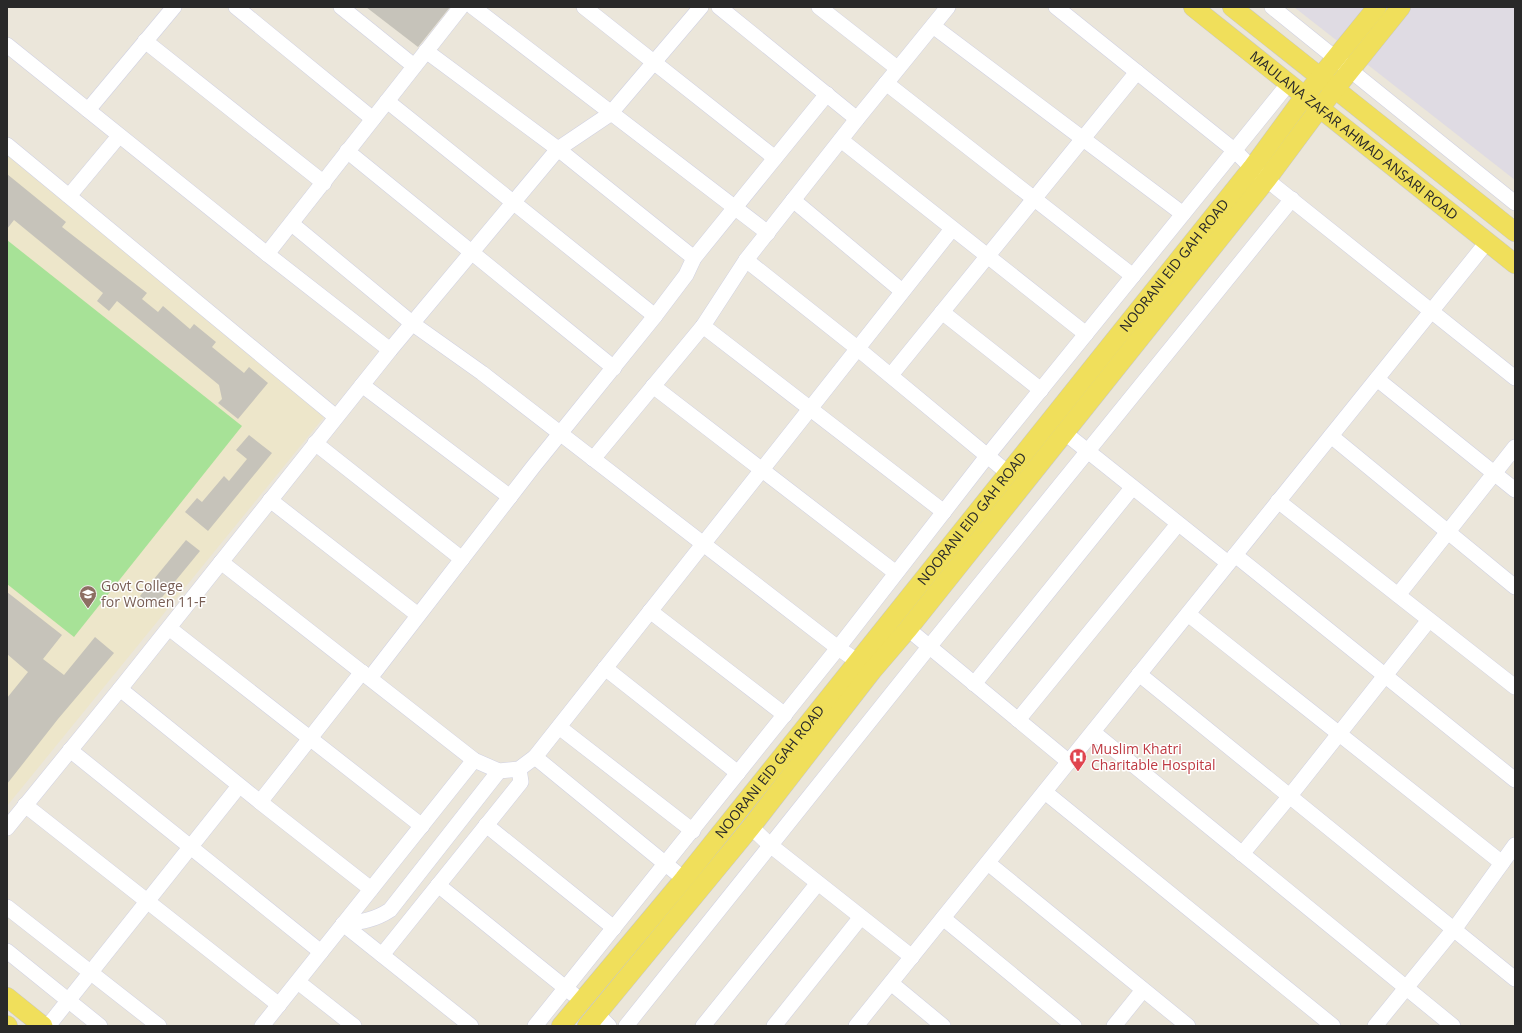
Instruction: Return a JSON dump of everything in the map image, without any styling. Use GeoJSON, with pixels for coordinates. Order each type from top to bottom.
{"type":"FeatureCollection","features":[{"type":"Feature","properties":{"kind":"main road","name":"MAULANA ZAFAR AHMAD ANSARI ROAD"},"geometry":{"type":"LineString","coordinates":[[1193,7],[1515,264]]}},
{"type":"Feature","properties":{"kind":"main road","name":"MAULANA ZAFAR AHMAD ANSARI ROAD"},"geometry":{"type":"LineString","coordinates":[[1232,7],[1319,78],[1515,232]]}},
{"type":"Feature","properties":{"kind":"main road","name":"NOORANI EID GAH ROAD"},"geometry":{"type":"LineString","coordinates":[[597,1022],[751,827],[865,667],[1008,473],[1252,168],[1304,97],[1377,7]]}},
{"type":"Feature","properties":{"kind":"main road","name":"NOORANI EID GAH ROAD"},"geometry":{"type":"LineString","coordinates":[[561,1026],[684,878],[865,667],[908,629],[1267,179],[1319,108],[1401,7]]}},
{"type":"Feature","properties":{"kind":"main road"},"geometry":{"type":"LineString","coordinates":[[7,997],[43,1026]]}},
{"type":"Feature","properties":{"kind":"street"},"geometry":{"type":"LineString","coordinates":[[88,110],[174,7]]}},
{"type":"Feature","properties":{"kind":"street"},"geometry":{"type":"LineString","coordinates":[[236,7],[373,119]]}},
{"type":"Feature","properties":{"kind":"street"},"geometry":{"type":"LineString","coordinates":[[341,7],[414,66]]}},
{"type":"Feature","properties":{"kind":"street"},"geometry":{"type":"LineString","coordinates":[[267,254],[292,224],[460,7]]}},
{"type":"Feature","properties":{"kind":"street"},"geometry":{"type":"LineString","coordinates":[[473,7],[610,114],[768,233]]}},
{"type":"Feature","properties":{"kind":"street"},"geometry":{"type":"LineString","coordinates":[[584,7],[775,158]]}},
{"type":"Feature","properties":{"kind":"street"},"geometry":{"type":"LineString","coordinates":[[7,828],[169,628],[390,350],[513,202],[558,149],[610,114],[701,7]]}},
{"type":"Feature","properties":{"kind":"street"},"geometry":{"type":"LineString","coordinates":[[719,7],[857,119]]}},
{"type":"Feature","properties":{"kind":"street"},"geometry":{"type":"LineString","coordinates":[[819,7],[897,68]]}},
{"type":"Feature","properties":{"kind":"street"},"geometry":{"type":"LineString","coordinates":[[1056,7],[1234,150],[1252,168],[1515,378]]}},
{"type":"Feature","properties":{"kind":"street"},"geometry":{"type":"LineString","coordinates":[[1272,7],[1515,203]]}},
{"type":"Feature","properties":{"kind":"street"},"geometry":{"type":"LineString","coordinates":[[593,460],[703,326],[746,260],[886,83],[938,14],[1083,139],[1183,214]]}},
{"type":"Feature","properties":{"kind":"street"},"geometry":{"type":"LineString","coordinates":[[145,41],[324,183]]}},
{"type":"Feature","properties":{"kind":"street"},"geometry":{"type":"LineString","coordinates":[[7,45],[267,254],[390,350]]}},
{"type":"Feature","properties":{"kind":"street"},"geometry":{"type":"LineString","coordinates":[[426,50],[558,149],[694,258]]}},
{"type":"Feature","properties":{"kind":"street"},"geometry":{"type":"LineString","coordinates":[[891,376],[1137,72]]}},
{"type":"Feature","properties":{"kind":"street"},"geometry":{"type":"LineString","coordinates":[[886,83],[1133,276]]}},
{"type":"Feature","properties":{"kind":"street"},"geometry":{"type":"LineString","coordinates":[[536,1026],[785,715],[988,455],[1289,83]]}},
{"type":"Feature","properties":{"kind":"street"},"geometry":{"type":"LineString","coordinates":[[260,802],[310,738],[418,615],[560,433],[656,316],[686,275],[694,258],[827,94]]}},
{"type":"Feature","properties":{"kind":"street"},"geometry":{"type":"LineString","coordinates":[[387,101],[656,316]]}},
{"type":"Feature","properties":{"kind":"street"},"geometry":{"type":"LineString","coordinates":[[69,196],[119,136]]}},
{"type":"Feature","properties":{"kind":"street"},"geometry":{"type":"LineString","coordinates":[[841,140],[1086,334]]}},
{"type":"Feature","properties":{"kind":"street"},"geometry":{"type":"LineString","coordinates":[[7,145],[336,417]]}},
{"type":"Feature","properties":{"kind":"street"},"geometry":{"type":"LineString","coordinates":[[347,151],[614,368]]}},
{"type":"Feature","properties":{"kind":"street"},"geometry":{"type":"LineString","coordinates":[[626,1026],[929,647],[1292,199]]}},
{"type":"Feature","properties":{"kind":"street"},"geometry":{"type":"LineString","coordinates":[[793,200],[902,291]]}},
{"type":"Feature","properties":{"kind":"street"},"geometry":{"type":"LineString","coordinates":[[292,224],[413,324],[482,372],[593,460],[838,648],[865,667]]}},
{"type":"Feature","properties":{"kind":"street"},"geometry":{"type":"LineString","coordinates":[[220,562],[474,760],[499,771],[519,769],[535,757],[952,229]]}},
{"type":"Feature","properties":{"kind":"street"},"geometry":{"type":"LineString","coordinates":[[856,1026],[1487,242]]}},
{"type":"Feature","properties":{"kind":"street"},"geometry":{"type":"LineString","coordinates":[[746,260],[857,348],[1008,473]]}},
{"type":"Feature","properties":{"kind":"street"},"geometry":{"type":"LineString","coordinates":[[942,312],[1041,390]]}},
{"type":"Feature","properties":{"kind":"street"},"geometry":{"type":"LineString","coordinates":[[703,326],[944,512]]}},
{"type":"Feature","properties":{"kind":"street"},"geometry":{"type":"LineString","coordinates":[[1377,379],[1515,490]]}},
{"type":"Feature","properties":{"kind":"street"},"geometry":{"type":"LineString","coordinates":[[362,385],[510,497]]}},
{"type":"Feature","properties":{"kind":"street"},"geometry":{"type":"LineString","coordinates":[[653,386],[896,573]]}},
{"type":"Feature","properties":{"kind":"street"},"geometry":{"type":"LineString","coordinates":[[1065,433],[1178,524],[1232,559],[1384,675],[1515,780]]}},
{"type":"Feature","properties":{"kind":"street"},"geometry":{"type":"LineString","coordinates":[[1331,436],[1515,587]]}},
{"type":"Feature","properties":{"kind":"street"},"geometry":{"type":"LineString","coordinates":[[315,443],[462,559]]}},
{"type":"Feature","properties":{"kind":"street"},"geometry":{"type":"LineString","coordinates":[[1398,595],[1515,447]]}},
{"type":"Feature","properties":{"kind":"street"},"geometry":{"type":"LineString","coordinates":[[974,684],[1132,488]]}},
{"type":"Feature","properties":{"kind":"street"},"geometry":{"type":"LineString","coordinates":[[270,500],[418,615]]}},
{"type":"Feature","properties":{"kind":"street"},"geometry":{"type":"LineString","coordinates":[[1278,501],[1515,687]]}},
{"type":"Feature","properties":{"kind":"street"},"geometry":{"type":"LineString","coordinates":[[1018,720],[1178,524]]}},
{"type":"Feature","properties":{"kind":"street"},"geometry":{"type":"LineString","coordinates":[[650,611],[785,715]]}},
{"type":"Feature","properties":{"kind":"street"},"geometry":{"type":"LineString","coordinates":[[1188,614],[1502,863]]}},
{"type":"Feature","properties":{"kind":"street"},"geometry":{"type":"LineString","coordinates":[[1242,854],[1290,797],[1384,675],[1430,620]]}},
{"type":"Feature","properties":{"kind":"street"},"geometry":{"type":"LineString","coordinates":[[169,628],[422,826]]}},
{"type":"Feature","properties":{"kind":"street"},"geometry":{"type":"LineString","coordinates":[[908,629],[1069,762]]}},
{"type":"Feature","properties":{"kind":"street"},"geometry":{"type":"LineString","coordinates":[[605,668],[738,773]]}},
{"type":"Feature","properties":{"kind":"street"},"geometry":{"type":"LineString","coordinates":[[1139,674],[1515,979]]}},
{"type":"Feature","properties":{"kind":"street"},"geometry":{"type":"LineString","coordinates":[[120,689],[239,786],[371,889]]}},
{"type":"Feature","properties":{"kind":"street"},"geometry":{"type":"LineString","coordinates":[[559,727],[692,830]]}},
{"type":"Feature","properties":{"kind":"street"},"geometry":{"type":"LineString","coordinates":[[1093,732],[1453,1026]]}},
{"type":"Feature","properties":{"kind":"street"},"geometry":{"type":"LineString","coordinates":[[70,750],[321,952]]}},
{"type":"Feature","properties":{"kind":"street"},"geometry":{"type":"LineString","coordinates":[[535,757],[684,878]]}},
{"type":"Feature","properties":{"kind":"street"},"geometry":{"type":"LineString","coordinates":[[262,1026],[474,760]]}},
{"type":"Feature","properties":{"kind":"street"},"geometry":{"type":"LineString","coordinates":[[382,955],[521,782],[519,769]]}},
{"type":"Feature","properties":{"kind":"street"},"geometry":{"type":"LineString","coordinates":[[343,924],[371,920],[390,910],[499,771]]}},
{"type":"Feature","properties":{"kind":"street"},"geometry":{"type":"LineString","coordinates":[[48,1026],[239,786]]}},
{"type":"Feature","properties":{"kind":"street"},"geometry":{"type":"LineString","coordinates":[[1045,792],[1333,1026]]}},
{"type":"Feature","properties":{"kind":"street"},"geometry":{"type":"LineString","coordinates":[[25,805],[279,1005]]}},
{"type":"Feature","properties":{"kind":"street"},"geometry":{"type":"LineString","coordinates":[[486,825],[614,928]]}},
{"type":"Feature","properties":{"kind":"street"},"geometry":{"type":"LineString","coordinates":[[751,827],[770,845],[912,957]]}},
{"type":"Feature","properties":{"kind":"street"},"geometry":{"type":"LineString","coordinates":[[1375,1026],[1453,930],[1515,846]]}},
{"type":"Feature","properties":{"kind":"street"},"geometry":{"type":"LineString","coordinates":[[988,863],[1188,1026]]}},
{"type":"Feature","properties":{"kind":"street"},"geometry":{"type":"LineString","coordinates":[[703,1026],[818,883]]}},
{"type":"Feature","properties":{"kind":"street"},"geometry":{"type":"LineString","coordinates":[[438,885],[582,1001]]}},
{"type":"Feature","properties":{"kind":"street"},"geometry":{"type":"LineString","coordinates":[[7,907],[160,1026]]}},
{"type":"Feature","properties":{"kind":"street"},"geometry":{"type":"LineString","coordinates":[[774,1026],[861,916]]}},
{"type":"Feature","properties":{"kind":"street"},"geometry":{"type":"LineString","coordinates":[[943,918],[1074,1026]]}},
{"type":"Feature","properties":{"kind":"street"},"geometry":{"type":"LineString","coordinates":[[343,924],[471,1026]]}},
{"type":"Feature","properties":{"kind":"street"},"geometry":{"type":"LineString","coordinates":[[7,951],[100,1026]]}},
{"type":"Feature","properties":{"kind":"street"},"geometry":{"type":"LineString","coordinates":[[298,982],[354,1026]]}},
{"type":"Feature","properties":{"kind":"street"},"geometry":{"type":"LineString","coordinates":[[890,983],[944,1026]]}},
{"type":"Feature","properties":{"kind":"street"},"geometry":{"type":"LineString","coordinates":[[1114,1026],[1144,990]]}},
{"type":"Feature","properties":{"kind":"shaded area"},"geometry":{"type":"Polygon","coordinates":[[[1294,7],[1515,7],[1515,180],[1294,7]]]}},
{"type":"Feature","properties":{"kind":"shaded area","name":"Govt College for Women 11-F"},"geometry":{"type":"Polygon","coordinates":[[[7,145],[329,411],[7,806],[7,145]]]}},
{"type":"Feature","properties":{"kind":"green space"},"geometry":{"type":"Polygon","coordinates":[[[7,240],[242,426],[74,637],[7,584],[7,240]]]}},
{"type":"Feature","properties":{"kind":"building"},"geometry":{"type":"Polygon","coordinates":[[[366,7],[450,7],[418,47],[366,7]]]}},
{"type":"Feature","properties":{"kind":"building"},"geometry":{"type":"Polygon","coordinates":[[[7,174],[66,222],[62,227],[147,293],[142,299],[158,312],[163,306],[190,329],[194,324],[216,342],[212,347],[244,373],[249,367],[268,383],[238,419],[218,403],[222,399],[219,385],[117,301],[109,311],[97,301],[103,293],[14,220],[7,229],[7,174]]]}},
{"type":"Feature","properties":{"kind":"building"},"geometry":{"type":"Polygon","coordinates":[[[249,435],[272,453],[208,531],[185,512],[197,498],[202,502],[224,476],[229,481],[247,459],[236,450],[249,435]]]}},
{"type":"Feature","properties":{"kind":"building"},"geometry":{"type":"Polygon","coordinates":[[[186,540],[200,551],[154,607],[140,596],[186,540]]]}},
{"type":"Feature","properties":{"kind":"building"},"geometry":{"type":"Polygon","coordinates":[[[7,592],[62,635],[43,659],[64,675],[95,637],[114,653],[58,719],[7,784],[7,698],[28,672],[7,654],[7,592]]]}},
{"type":"Feature","properties":{"kind":"place","name":"Govt College for Women 11-F"},"geometry":{"type":"Point","coordinates":[88,609]}},
{"type":"Feature","properties":{"kind":"place","name":"Muslim Khatri Charitable Hospital"},"geometry":{"type":"Point","coordinates":[1078,772]}}]}
